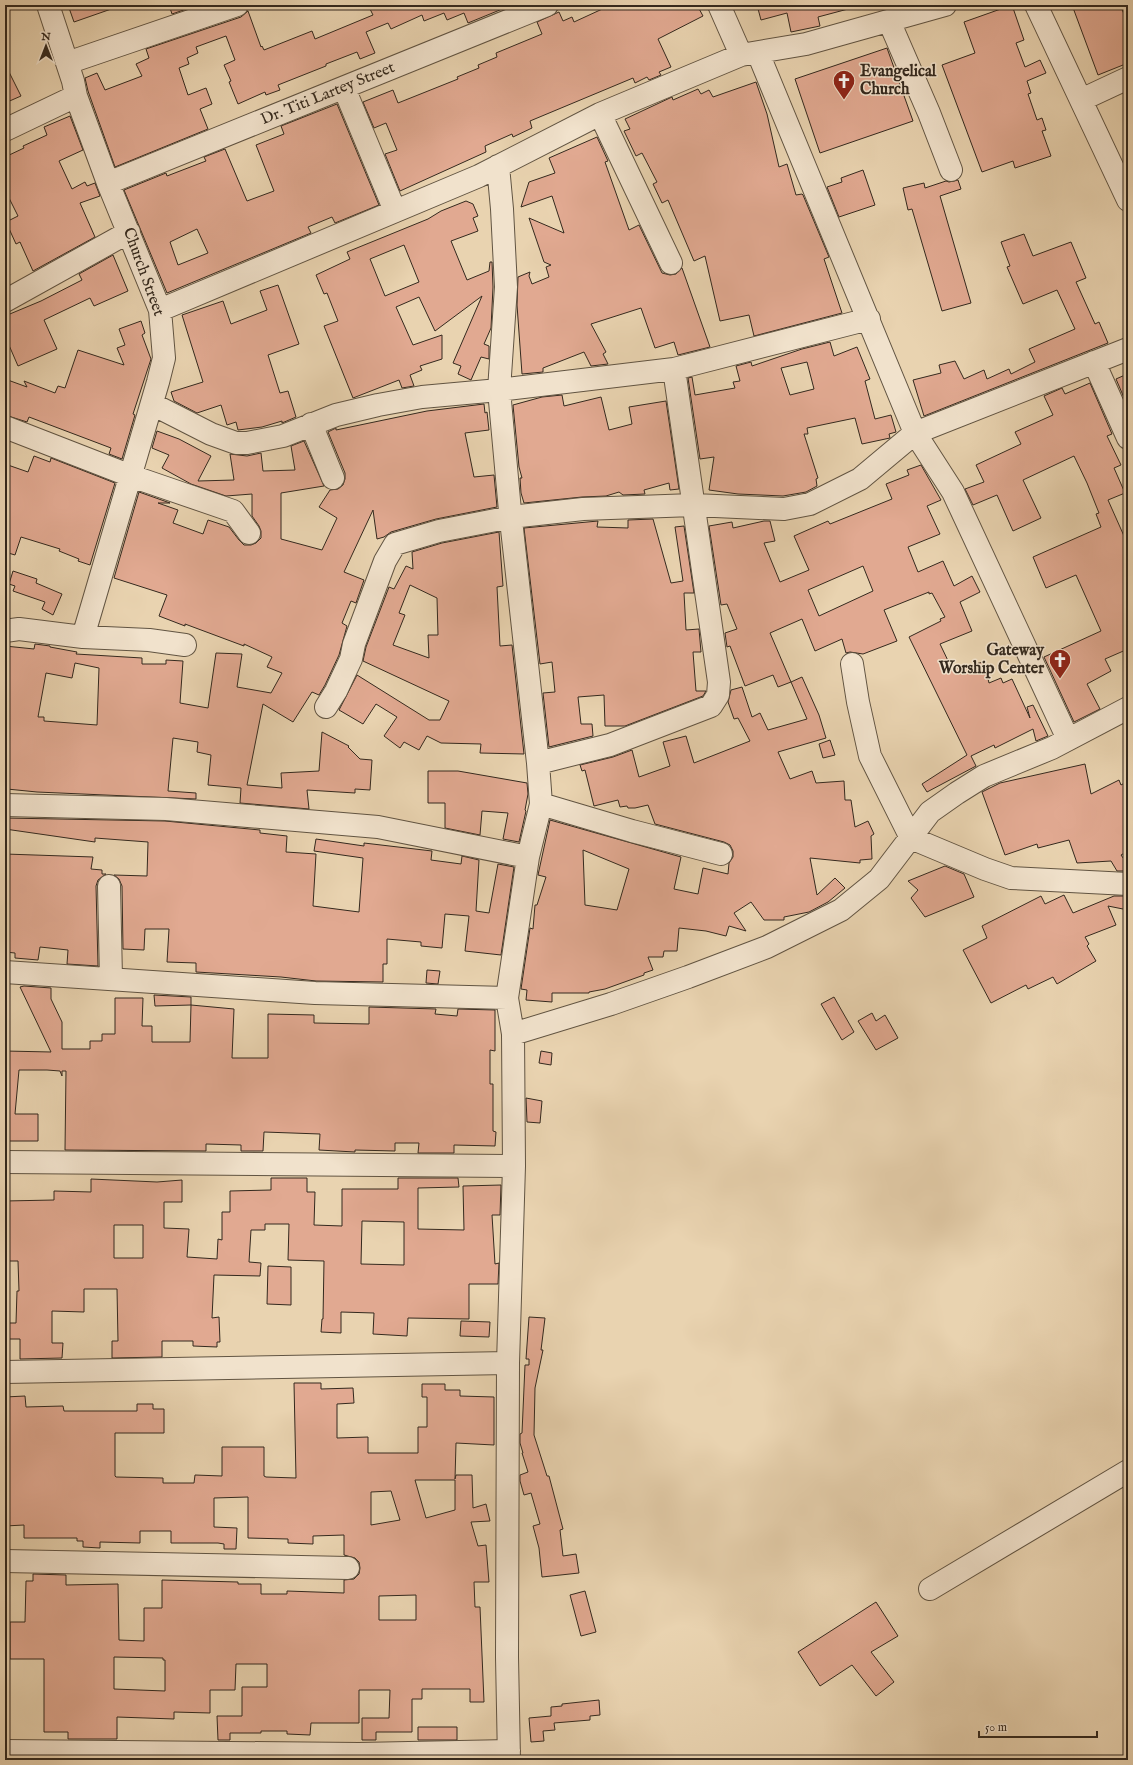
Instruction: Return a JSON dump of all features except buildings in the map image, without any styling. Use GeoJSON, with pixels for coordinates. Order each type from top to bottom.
{"type":"FeatureCollection","features":[{"type":"Feature","properties":{"kind":"street","name":"Church Street"},"geometry":{"type":"LineString","coordinates":[[48,5],[76,96],[108,183],[160,310],[164,358],[152,404],[83,636]]}},
{"type":"Feature","properties":{"kind":"street"},"geometry":{"type":"LineString","coordinates":[[67,63],[237,5]]}},
{"type":"Feature","properties":{"kind":"street","name":"Dr. Titi Lartey Street"},"geometry":{"type":"LineString","coordinates":[[108,183],[547,5]]}},
{"type":"Feature","properties":{"kind":"street"},"geometry":{"type":"LineString","coordinates":[[719,5],[750,54],[869,319],[915,433],[953,492],[1068,739]]}},
{"type":"Feature","properties":{"kind":"street"},"geometry":{"type":"LineString","coordinates":[[160,310],[479,176],[600,114],[750,54],[806,44],[945,5]]}},
{"type":"Feature","properties":{"kind":"street"},"geometry":{"type":"LineString","coordinates":[[1036,5],[1128,200]]}},
{"type":"Feature","properties":{"kind":"street"},"geometry":{"type":"LineString","coordinates":[[889,21],[929,112],[951,170]]}},
{"type":"Feature","properties":{"kind":"street"},"geometry":{"type":"LineString","coordinates":[[1081,100],[1128,78]]}},
{"type":"Feature","properties":{"kind":"street"},"geometry":{"type":"LineString","coordinates":[[344,88],[395,211]]}},
{"type":"Feature","properties":{"kind":"street"},"geometry":{"type":"LineString","coordinates":[[5,130],[76,96]]}},
{"type":"Feature","properties":{"kind":"street"},"geometry":{"type":"LineString","coordinates":[[600,114],[671,263]]}},
{"type":"Feature","properties":{"kind":"street"},"geometry":{"type":"LineString","coordinates":[[5,1751],[509,1755],[507,1657],[508,1363],[514,1166],[513,1034],[507,998],[528,857],[541,804],[499,390],[506,287],[498,166]]}},
{"type":"Feature","properties":{"kind":"street"},"geometry":{"type":"LineString","coordinates":[[5,301],[129,232]]}},
{"type":"Feature","properties":{"kind":"street"},"geometry":{"type":"LineString","coordinates":[[152,404],[211,434],[236,443],[248,443],[283,436],[336,414],[378,405],[422,397],[499,390],[674,369],[869,319]]}},
{"type":"Feature","properties":{"kind":"street"},"geometry":{"type":"LineString","coordinates":[[326,707],[336,691],[351,659],[354,644],[385,561],[395,544],[439,531],[511,517],[583,509],[693,505],[784,509],[810,504],[860,479],[915,433],[1128,349]]}},
{"type":"Feature","properties":{"kind":"street"},"geometry":{"type":"LineString","coordinates":[[1094,362],[1128,438]]}},
{"type":"Feature","properties":{"kind":"street"},"geometry":{"type":"LineString","coordinates":[[538,763],[610,745],[711,706],[718,695],[719,682],[674,369]]}},
{"type":"Feature","properties":{"kind":"street"},"geometry":{"type":"LineString","coordinates":[[311,424],[333,478]]}},
{"type":"Feature","properties":{"kind":"street"},"geometry":{"type":"LineString","coordinates":[[5,427],[131,476],[233,511],[249,533]]}},
{"type":"Feature","properties":{"kind":"street"},"geometry":{"type":"LineString","coordinates":[[5,631],[19,629],[83,636],[149,640],[185,645]]}},
{"type":"Feature","properties":{"kind":"street"},"geometry":{"type":"LineString","coordinates":[[852,664],[858,702],[870,756],[911,838],[985,869],[1011,878],[1128,884]]}},
{"type":"Feature","properties":{"kind":"street"},"geometry":{"type":"LineString","coordinates":[[513,1034],[618,1002],[688,977],[767,947],[841,910],[879,879],[930,812],[984,776],[1052,748],[1128,708]]}},
{"type":"Feature","properties":{"kind":"street"},"geometry":{"type":"LineString","coordinates":[[541,804],[632,831],[721,854]]}},
{"type":"Feature","properties":{"kind":"street"},"geometry":{"type":"LineString","coordinates":[[5,805],[166,809],[378,827],[528,857]]}},
{"type":"Feature","properties":{"kind":"street"},"geometry":{"type":"LineString","coordinates":[[109,886],[111,978]]}},
{"type":"Feature","properties":{"kind":"street"},"geometry":{"type":"LineString","coordinates":[[5,972],[315,993],[507,998]]}},
{"type":"Feature","properties":{"kind":"street"},"geometry":{"type":"LineString","coordinates":[[5,1162],[514,1166]]}},
{"type":"Feature","properties":{"kind":"street"},"geometry":{"type":"LineString","coordinates":[[5,1372],[508,1363]]}},
{"type":"Feature","properties":{"kind":"street"},"geometry":{"type":"LineString","coordinates":[[930,1589],[1128,1471]]}},
{"type":"Feature","properties":{"kind":"street"},"geometry":{"type":"LineString","coordinates":[[5,1561],[348,1568]]}},
{"type":"Feature","properties":{"kind":"place","name":"Evangelical Church"},"geometry":{"type":"Point","coordinates":[844,100]}},
{"type":"Feature","properties":{"kind":"place","name":"Gateway Worship Center"},"geometry":{"type":"Point","coordinates":[1060,680]}}]}
